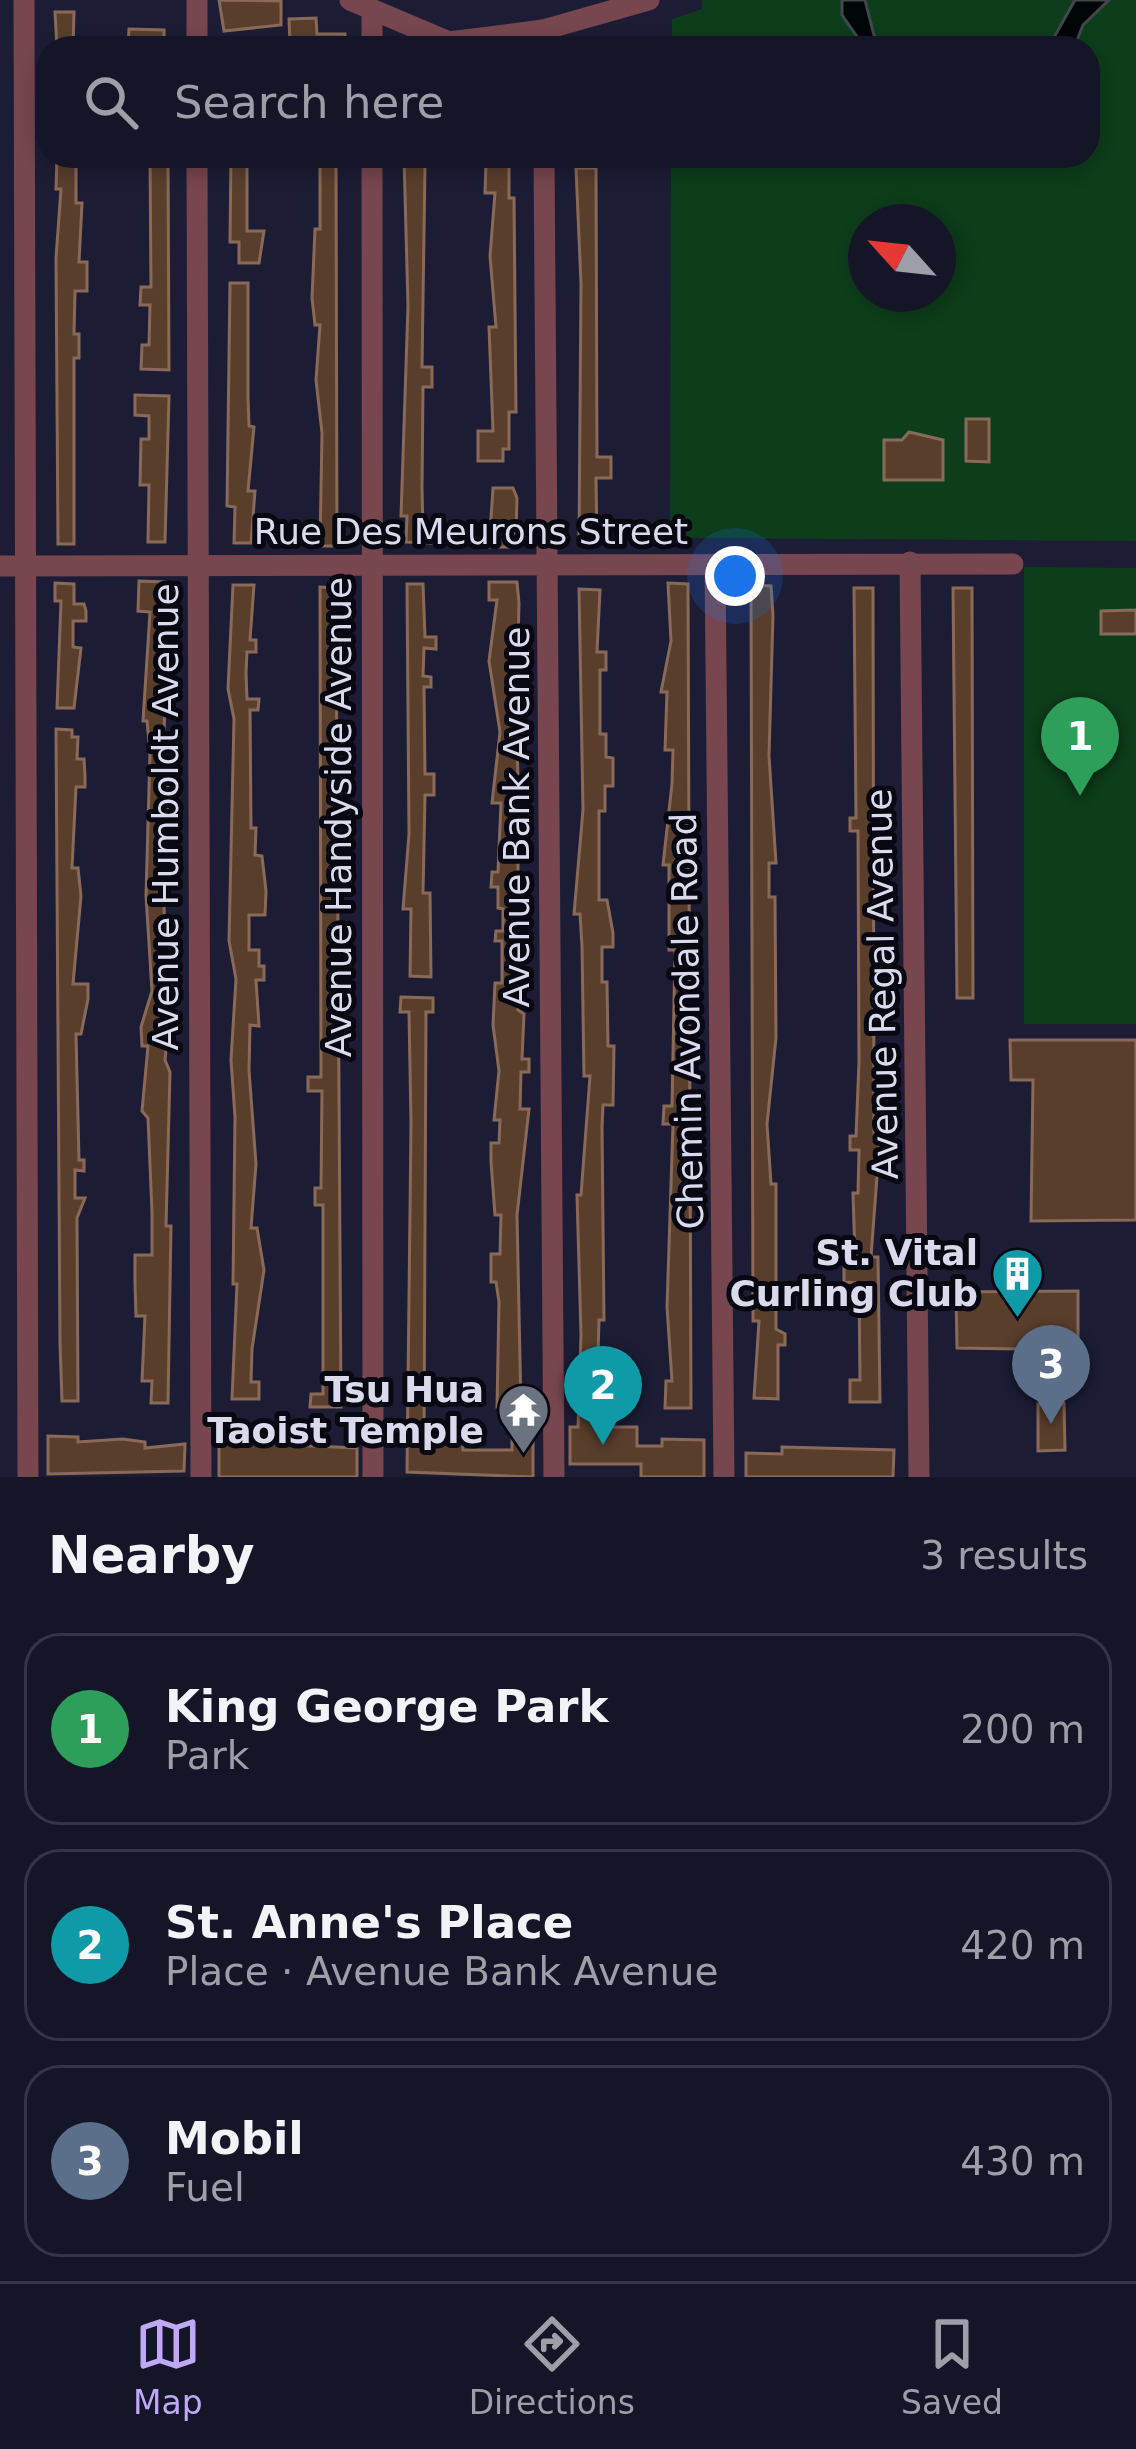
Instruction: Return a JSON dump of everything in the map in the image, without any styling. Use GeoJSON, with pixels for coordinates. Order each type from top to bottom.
{"type":"FeatureCollection","features":[{"type":"Feature","properties":{"kind":"street"},"geometry":{"type":"LineString","coordinates":[[24,0],[28,1477]]}},
{"type":"Feature","properties":{"kind":"street"},"geometry":{"type":"LineString","coordinates":[[197,0],[197,36]]}},
{"type":"Feature","properties":{"kind":"street"},"geometry":{"type":"LineString","coordinates":[[350,0],[434,36]]}},
{"type":"Feature","properties":{"kind":"street"},"geometry":{"type":"LineString","coordinates":[[551,36],[650,0]]}},
{"type":"Feature","properties":{"kind":"street"},"geometry":{"type":"LineString","coordinates":[[372,11],[372,36]]}},
{"type":"Feature","properties":{"kind":"street","name":"Avenue Humboldt Avenue"},"geometry":{"type":"LineString","coordinates":[[197,168],[201,1477]]}},
{"type":"Feature","properties":{"kind":"street","name":"Avenue Handyside Avenue"},"geometry":{"type":"LineString","coordinates":[[372,168],[373,1477]]}},
{"type":"Feature","properties":{"kind":"street","name":"Avenue Bank Avenue"},"geometry":{"type":"LineString","coordinates":[[544,168],[554,1477]]}},
{"type":"Feature","properties":{"kind":"street","name":"Avenue Regal Avenue"},"geometry":{"type":"LineString","coordinates":[[910,562],[920,1477]]}},
{"type":"Feature","properties":{"kind":"street","name":"Chemin Avondale Road"},"geometry":{"type":"LineString","coordinates":[[716,564],[724,1477]]}},
{"type":"Feature","properties":{"kind":"street","name":"Rue Des Meurons Street"},"geometry":{"type":"LineString","coordinates":[[0,566],[1013,564]]}},
{"type":"Feature","properties":{"kind":"green space"},"geometry":{"type":"Polygon","coordinates":[[[702,0],[1136,0],[1136,541],[670,538],[671,168],[1100,168],[1100,36],[672,36],[672,19],[702,9],[702,0]]]}},
{"type":"Feature","properties":{"kind":"green space"},"geometry":{"type":"Polygon","coordinates":[[[1024,567],[1136,568],[1136,1024],[1024,1024],[1024,567]]]}},
{"type":"Feature","properties":{"kind":"shaded area"},"geometry":{"type":"Polygon","coordinates":[[[842,0],[865,0],[875,36],[857,36],[842,15],[842,0]]]}},
{"type":"Feature","properties":{"kind":"shaded area"},"geometry":{"type":"Polygon","coordinates":[[[1075,0],[1109,0],[1083,25],[1079,36],[1055,36],[1075,0]]]}},
{"type":"Feature","properties":{"kind":"building"},"geometry":{"type":"Polygon","coordinates":[[[219,0],[281,1],[281,25],[224,31],[219,0]]]}},
{"type":"Feature","properties":{"kind":"building"},"geometry":{"type":"Polygon","coordinates":[[[55,12],[74,12],[73,36],[56,36],[55,12]]]}},
{"type":"Feature","properties":{"kind":"building"},"geometry":{"type":"Polygon","coordinates":[[[316,18],[317,34],[345,36],[290,36],[289,19],[316,18]]]}},
{"type":"Feature","properties":{"kind":"building"},"geometry":{"type":"Polygon","coordinates":[[[129,29],[164,30],[164,36],[129,36],[129,29]]]}},
{"type":"Feature","properties":{"kind":"building"},"geometry":{"type":"Polygon","coordinates":[[[57,168],[76,168],[76,203],[82,203],[79,262],[87,262],[87,291],[75,291],[79,358],[74,358],[74,544],[58,544],[56,258],[61,189],[56,189],[57,168]]]}},
{"type":"Feature","properties":{"kind":"building"},"geometry":{"type":"Polygon","coordinates":[[[150,168],[168,168],[169,370],[141,369],[142,345],[149,345],[150,305],[140,305],[141,287],[151,287],[150,168]]]}},
{"type":"Feature","properties":{"kind":"building"},"geometry":{"type":"Polygon","coordinates":[[[231,168],[247,168],[247,231],[264,231],[259,263],[239,263],[239,242],[230,242],[231,168]]]}},
{"type":"Feature","properties":{"kind":"building"},"geometry":{"type":"Polygon","coordinates":[[[320,168],[336,168],[337,546],[320,546],[322,433],[316,380],[320,325],[315,325],[312,298],[315,229],[320,229],[320,168]]]}},
{"type":"Feature","properties":{"kind":"building"},"geometry":{"type":"Polygon","coordinates":[[[404,168],[425,168],[422,367],[432,367],[432,387],[423,387],[422,488],[423,532],[431,532],[431,543],[406,542],[407,516],[401,516],[408,306],[404,168]]]}},
{"type":"Feature","properties":{"kind":"building"},"geometry":{"type":"Polygon","coordinates":[[[486,168],[509,168],[509,198],[514,198],[516,412],[509,412],[509,449],[503,449],[503,461],[478,461],[478,431],[493,431],[489,327],[496,327],[490,256],[495,193],[485,193],[486,168]]]}},
{"type":"Feature","properties":{"kind":"building"},"geometry":{"type":"Polygon","coordinates":[[[576,168],[596,168],[597,457],[611,457],[611,478],[596,478],[597,542],[579,542],[581,284],[576,168]]]}},
{"type":"Feature","properties":{"kind":"building"},"geometry":{"type":"Polygon","coordinates":[[[230,283],[248,283],[249,426],[254,427],[248,491],[255,491],[251,543],[234,543],[235,507],[227,506],[230,283]]]}},
{"type":"Feature","properties":{"kind":"building"},"geometry":{"type":"Polygon","coordinates":[[[135,395],[169,396],[165,542],[148,542],[149,485],[140,485],[141,439],[149,439],[149,416],[135,415],[135,395]]]}},
{"type":"Feature","properties":{"kind":"building"},"geometry":{"type":"Polygon","coordinates":[[[966,419],[989,419],[989,462],[966,461],[966,419]]]}},
{"type":"Feature","properties":{"kind":"building"},"geometry":{"type":"Polygon","coordinates":[[[909,432],[943,440],[943,480],[884,480],[884,440],[902,440],[909,432]]]}},
{"type":"Feature","properties":{"kind":"building"},"geometry":{"type":"Polygon","coordinates":[[[493,488],[513,488],[517,498],[516,533],[509,533],[509,547],[489,547],[493,488]]]}},
{"type":"Feature","properties":{"kind":"building"},"geometry":{"type":"Polygon","coordinates":[[[139,581],[167,582],[163,763],[169,763],[164,905],[165,936],[170,936],[167,991],[172,991],[165,1060],[170,1072],[168,1403],[151,1403],[152,1381],[142,1381],[145,1316],[136,1316],[135,1255],[152,1255],[148,1118],[142,1111],[148,1046],[142,1046],[141,1027],[152,991],[146,896],[150,752],[147,721],[143,721],[150,612],[138,611],[139,581]]]}},
{"type":"Feature","properties":{"kind":"building"},"geometry":{"type":"Polygon","coordinates":[[[489,582],[517,582],[519,603],[516,718],[519,808],[524,808],[523,847],[518,847],[518,1010],[524,1014],[522,1059],[529,1059],[529,1072],[521,1072],[520,1109],[529,1109],[517,1215],[521,1407],[497,1407],[499,1302],[496,1282],[491,1282],[491,1254],[500,1254],[501,1215],[495,1215],[491,1143],[499,1143],[500,1120],[494,1120],[499,1071],[493,1025],[495,983],[502,983],[502,941],[495,941],[496,931],[503,931],[503,909],[498,908],[498,887],[491,887],[492,872],[498,872],[501,803],[492,803],[500,732],[489,661],[497,600],[489,600],[489,582]]]}},
{"type":"Feature","properties":{"kind":"building"},"geometry":{"type":"Polygon","coordinates":[[[55,583],[74,584],[74,604],[84,604],[86,611],[86,621],[73,621],[73,647],[81,648],[74,708],[57,708],[61,601],[55,601],[55,583]]]}},
{"type":"Feature","properties":{"kind":"building"},"geometry":{"type":"Polygon","coordinates":[[[668,583],[688,584],[691,1408],[665,1408],[666,1381],[672,1381],[667,1307],[673,1124],[663,1124],[664,1106],[672,1106],[675,950],[669,950],[669,865],[663,865],[673,750],[665,750],[667,692],[661,692],[671,641],[668,583]]]}},
{"type":"Feature","properties":{"kind":"building"},"geometry":{"type":"Polygon","coordinates":[[[407,584],[423,584],[425,637],[436,637],[436,649],[424,648],[423,676],[431,677],[431,687],[424,687],[425,774],[434,774],[434,795],[425,795],[423,893],[430,893],[431,977],[410,976],[411,909],[403,909],[409,834],[407,584]]]}},
{"type":"Feature","properties":{"kind":"building"},"geometry":{"type":"Polygon","coordinates":[[[233,585],[254,585],[250,640],[256,640],[256,652],[247,652],[246,673],[247,699],[259,699],[258,710],[250,710],[251,828],[256,828],[255,855],[262,856],[266,891],[265,915],[249,915],[249,950],[259,950],[259,966],[264,966],[264,980],[256,980],[259,1026],[250,1025],[249,1070],[256,1164],[251,1228],[257,1228],[264,1270],[252,1349],[251,1382],[259,1382],[259,1399],[232,1399],[237,1284],[233,1284],[231,1060],[236,979],[229,941],[234,719],[228,689],[233,585]]]}},
{"type":"Feature","properties":{"kind":"building"},"geometry":{"type":"Polygon","coordinates":[[[751,585],[771,586],[773,615],[769,756],[776,863],[769,863],[769,897],[775,897],[776,1038],[767,1124],[771,1184],[776,1184],[776,1329],[785,1334],[785,1345],[778,1345],[778,1399],[754,1398],[759,1321],[753,1321],[751,585]]]}},
{"type":"Feature","properties":{"kind":"building"},"geometry":{"type":"Polygon","coordinates":[[[320,587],[335,588],[336,619],[341,1407],[310,1407],[311,1394],[323,1394],[323,1205],[315,1205],[315,1188],[321,1188],[322,1091],[308,1091],[308,1077],[321,1077],[320,587]]]}},
{"type":"Feature","properties":{"kind":"building"},"geometry":{"type":"Polygon","coordinates":[[[854,588],[873,588],[874,1136],[880,1136],[871,1257],[878,1257],[880,1402],[850,1402],[850,1380],[860,1380],[859,1283],[844,1282],[844,1257],[855,1257],[853,1193],[858,1193],[859,1150],[850,1150],[850,1136],[856,1136],[859,1062],[858,831],[850,831],[850,818],[856,818],[854,588]]]}},
{"type":"Feature","properties":{"kind":"building"},"geometry":{"type":"Polygon","coordinates":[[[953,588],[972,588],[973,998],[957,998],[953,588]]]}},
{"type":"Feature","properties":{"kind":"building"},"geometry":{"type":"Polygon","coordinates":[[[579,589],[600,590],[597,652],[606,652],[606,670],[600,670],[600,734],[606,734],[606,757],[613,758],[613,786],[605,786],[605,811],[599,811],[599,900],[607,900],[613,933],[613,947],[602,947],[602,982],[607,982],[608,1046],[614,1046],[613,1105],[603,1105],[604,1320],[599,1320],[596,1427],[637,1427],[637,1446],[662,1446],[662,1439],[704,1440],[704,1477],[641,1477],[641,1464],[570,1464],[570,1427],[578,1427],[581,1335],[577,1195],[581,1195],[590,1076],[584,1076],[580,914],[574,914],[583,810],[579,589]]]}},
{"type":"Feature","properties":{"kind":"building"},"geometry":{"type":"Polygon","coordinates":[[[1136,610],[1136,634],[1101,634],[1101,611],[1136,610]]]}},
{"type":"Feature","properties":{"kind":"building"},"geometry":{"type":"Polygon","coordinates":[[[56,729],[72,730],[72,737],[78,737],[77,759],[84,759],[85,775],[85,787],[76,787],[72,868],[78,868],[81,896],[73,984],[88,984],[81,1034],[76,1034],[79,1160],[84,1160],[84,1171],[75,1170],[75,1198],[85,1198],[77,1218],[78,1401],[62,1401],[60,1344],[56,729]]]}},
{"type":"Feature","properties":{"kind":"building"},"geometry":{"type":"Polygon","coordinates":[[[401,997],[433,998],[433,1012],[426,1012],[424,1442],[463,1442],[463,1450],[512,1450],[512,1435],[533,1435],[533,1477],[407,1472],[411,1124],[409,1012],[400,1012],[401,997]]]}},
{"type":"Feature","properties":{"kind":"building"},"geometry":{"type":"Polygon","coordinates":[[[1010,1040],[1136,1040],[1136,1220],[1031,1221],[1033,1080],[1011,1080],[1010,1040]]]}},
{"type":"Feature","properties":{"kind":"building","name":"St. Vital Curling Club"},"geometry":{"type":"Polygon","coordinates":[[[1078,1291],[1078,1350],[957,1348],[956,1292],[1078,1291]]]}},
{"type":"Feature","properties":{"kind":"building"},"geometry":{"type":"Polygon","coordinates":[[[1044,1389],[1059,1389],[1059,1404],[1064,1403],[1065,1450],[1038,1451],[1038,1404],[1045,1404],[1044,1389]]]}},
{"type":"Feature","properties":{"kind":"building"},"geometry":{"type":"Polygon","coordinates":[[[270,1432],[270,1444],[357,1448],[357,1477],[219,1477],[219,1436],[270,1432]]]}},
{"type":"Feature","properties":{"kind":"building"},"geometry":{"type":"Polygon","coordinates":[[[48,1436],[78,1437],[78,1442],[123,1439],[145,1442],[145,1448],[185,1444],[184,1471],[48,1474],[48,1436]]]}},
{"type":"Feature","properties":{"kind":"building"},"geometry":{"type":"Polygon","coordinates":[[[782,1447],[894,1450],[893,1477],[746,1477],[746,1453],[782,1454],[782,1447]]]}},
{"type":"Feature","properties":{"kind":"place","name":"King George Park"},"geometry":{"type":"Point","coordinates":[1080,796]}},
{"type":"Feature","properties":{"kind":"place","name":"St. Vital Curling Club"},"geometry":{"type":"Point","coordinates":[1017,1319]}},
{"type":"Feature","properties":{"kind":"place","name":"Mobil"},"geometry":{"type":"Point","coordinates":[1051,1424]}},
{"type":"Feature","properties":{"kind":"place","name":"St. Anne's Place"},"geometry":{"type":"Point","coordinates":[603,1445]}},
{"type":"Feature","properties":{"kind":"place","name":"Tsu Hua Taoist Temple"},"geometry":{"type":"Point","coordinates":[523,1456]}}]}
